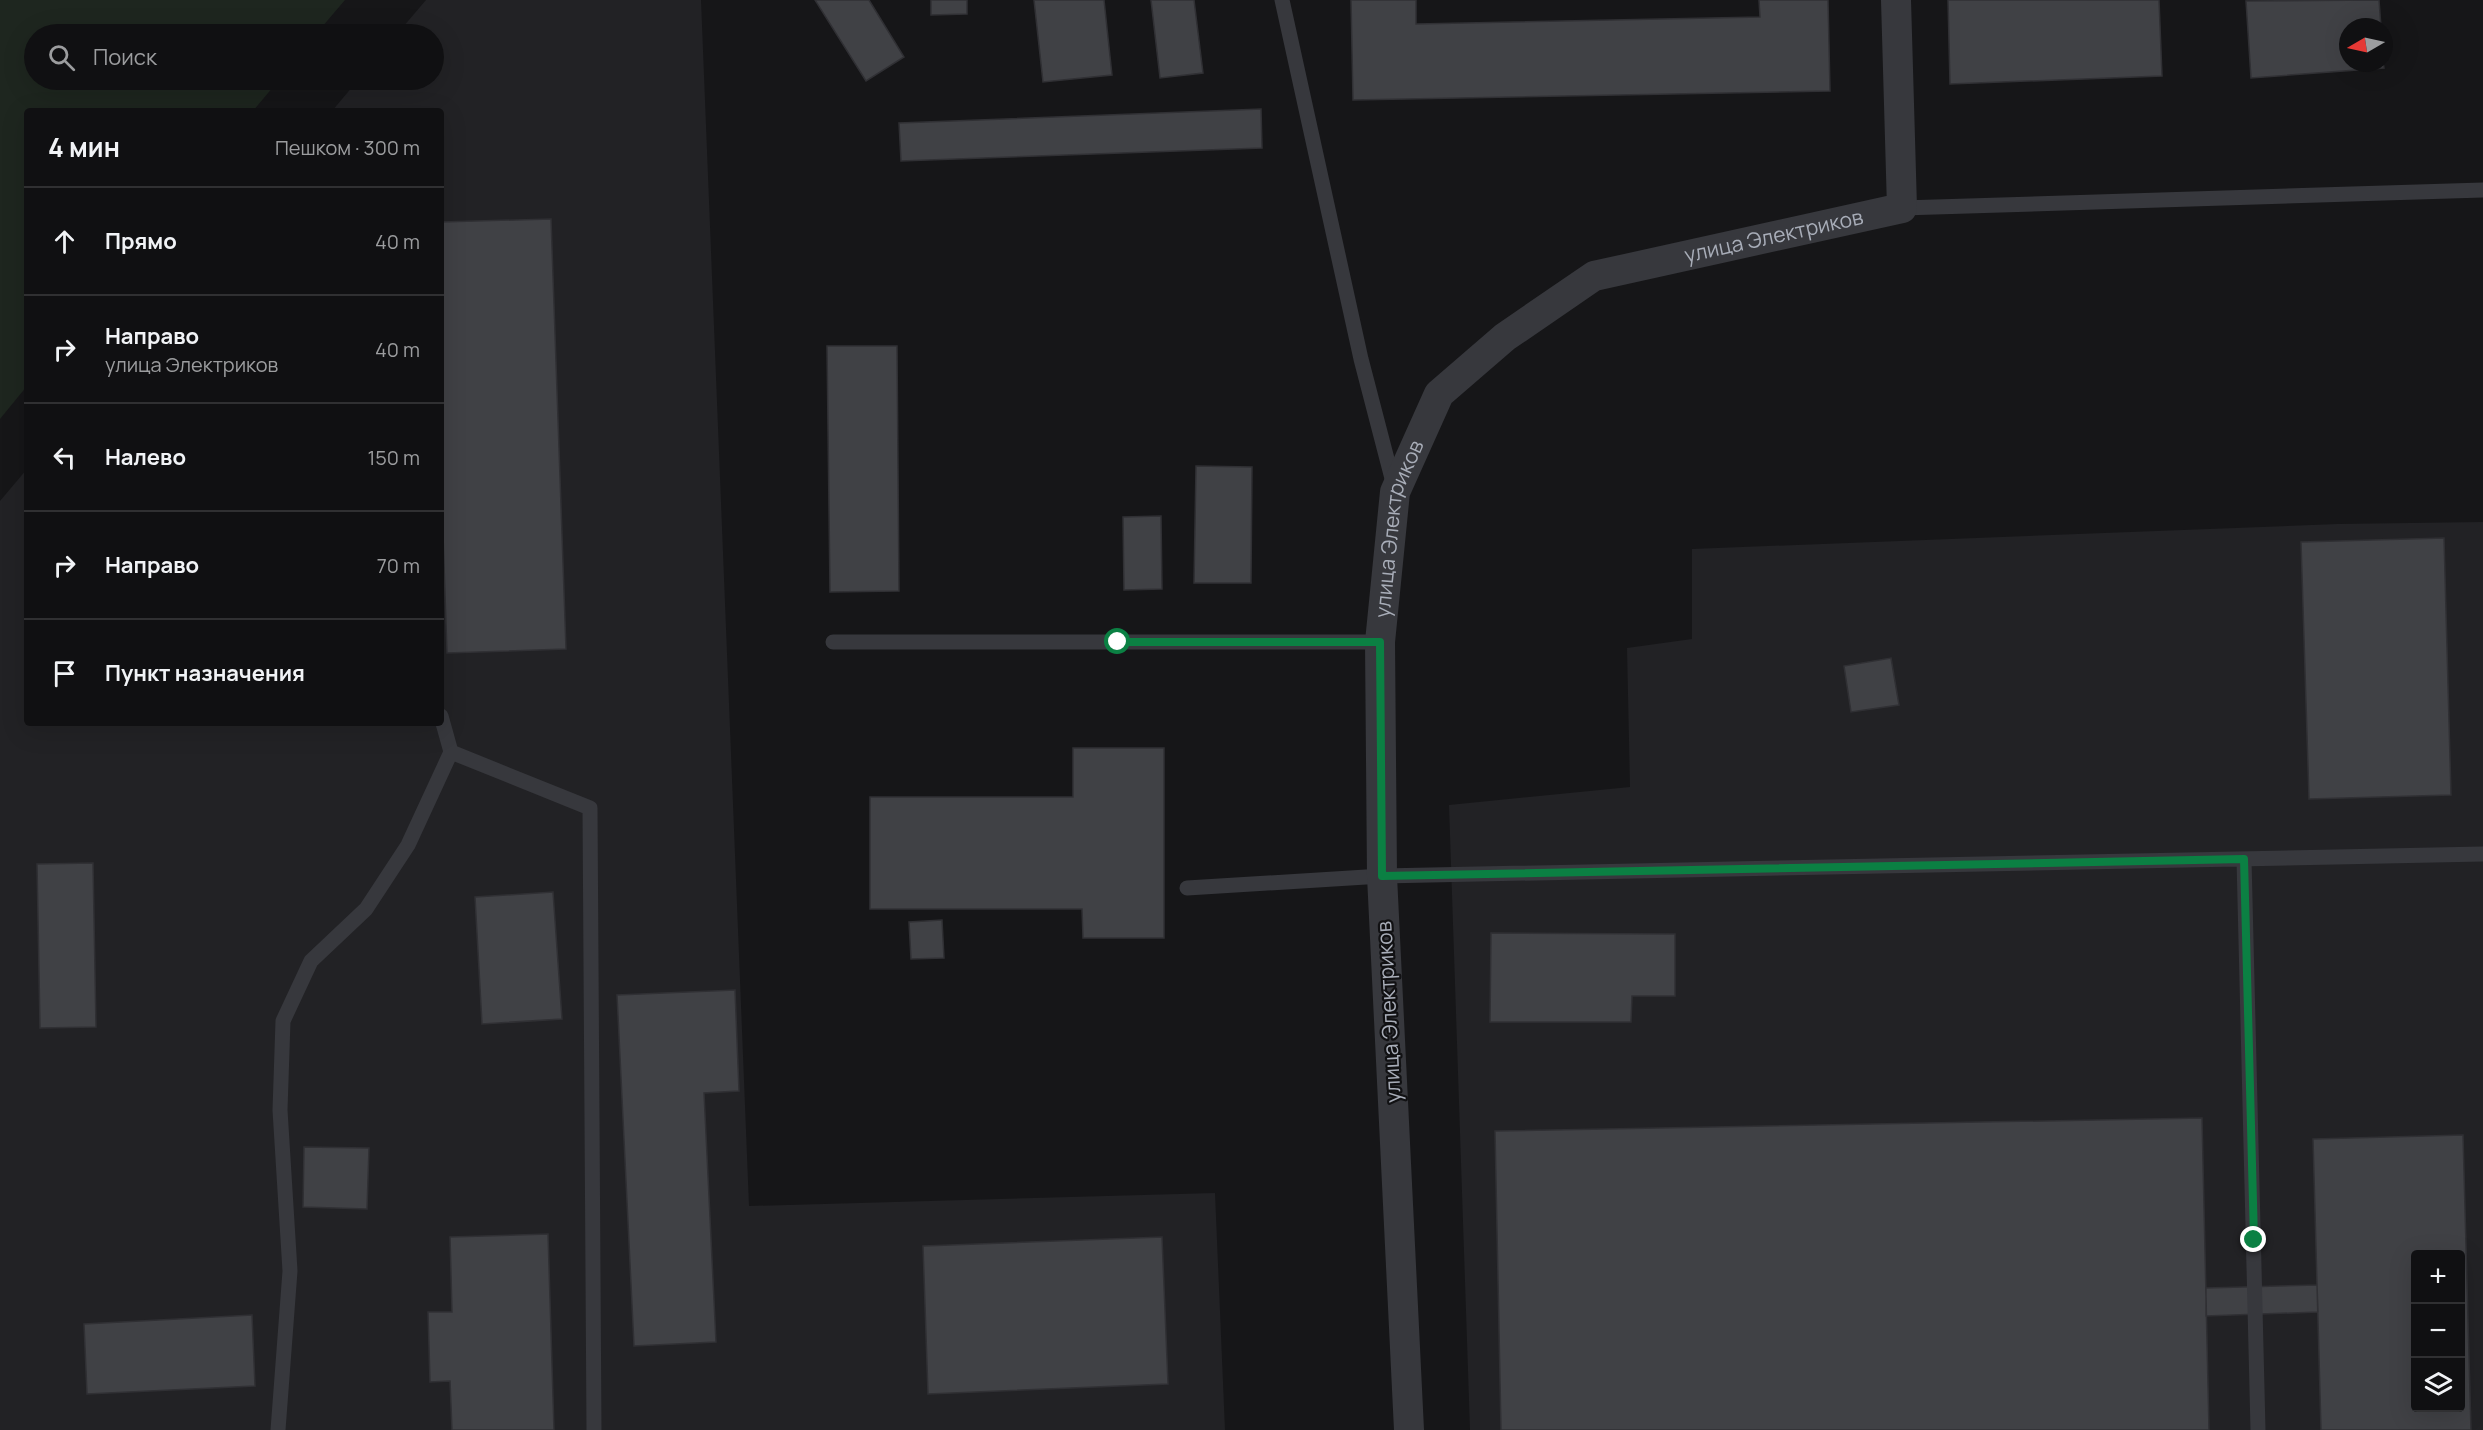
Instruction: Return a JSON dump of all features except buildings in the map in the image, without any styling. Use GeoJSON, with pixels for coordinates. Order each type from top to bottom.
{"type":"FeatureCollection","features":[{"type":"Feature","properties":{"kind":"street"},"geometry":{"type":"LineString","coordinates":[[1896,0],[1902,208]]}},
{"type":"Feature","properties":{"kind":"street","name":"улица Электриков"},"geometry":{"type":"LineString","coordinates":[[1409,1430],[1382,876],[1380,642],[1395,492],[1439,394],[1505,337],[1594,276],[1902,208]]}},
{"type":"Feature","properties":{"kind":"lane"},"geometry":{"type":"LineString","coordinates":[[1282,0],[1361,359],[1395,492]]}},
{"type":"Feature","properties":{"kind":"lane"},"geometry":{"type":"LineString","coordinates":[[1902,208],[2483,190]]}},
{"type":"Feature","properties":{"kind":"lane"},"geometry":{"type":"LineString","coordinates":[[833,642],[1380,642]]}},
{"type":"Feature","properties":{"kind":"lane"},"geometry":{"type":"LineString","coordinates":[[278,1430],[290,1271],[280,1110],[283,1021],[311,961],[366,909],[408,845],[451,752],[444,726]]}},
{"type":"Feature","properties":{"kind":"lane"},"geometry":{"type":"LineString","coordinates":[[451,752],[590,808],[594,1430]]}},
{"type":"Feature","properties":{"kind":"lane"},"geometry":{"type":"LineString","coordinates":[[1186,888],[1382,876],[2483,854]]}},
{"type":"Feature","properties":{"kind":"lane"},"geometry":{"type":"LineString","coordinates":[[2244,859],[2258,1430]]}},
{"type":"Feature","properties":{"kind":"shaded area"},"geometry":{"type":"Polygon","coordinates":[[[0,0],[345,0],[325,24],[24,24],[24,90],[271,90],[256,108],[24,108],[24,390],[0,419],[0,0]]]}},
{"type":"Feature","properties":{"kind":"shaded area"},"geometry":{"type":"Polygon","coordinates":[[[426,0],[701,0],[749,1206],[1215,1193],[1225,1430],[0,1430],[0,501],[24,473],[24,726],[444,726],[444,108],[335,108],[350,90],[444,90],[444,24],[406,24],[426,0]]]}},
{"type":"Feature","properties":{"kind":"shaded area"},"geometry":{"type":"Polygon","coordinates":[[[2483,522],[2483,1430],[1470,1430],[1449,805],[1630,787],[1627,648],[1692,639],[1692,549],[2338,524],[2483,522]]]}},
{"type":"Feature","properties":{"kind":"route"},"geometry":{"type":"LineString","coordinates":[[1118,642],[1380,642],[1382,876],[2244,859],[2254,1240]]}}]}
